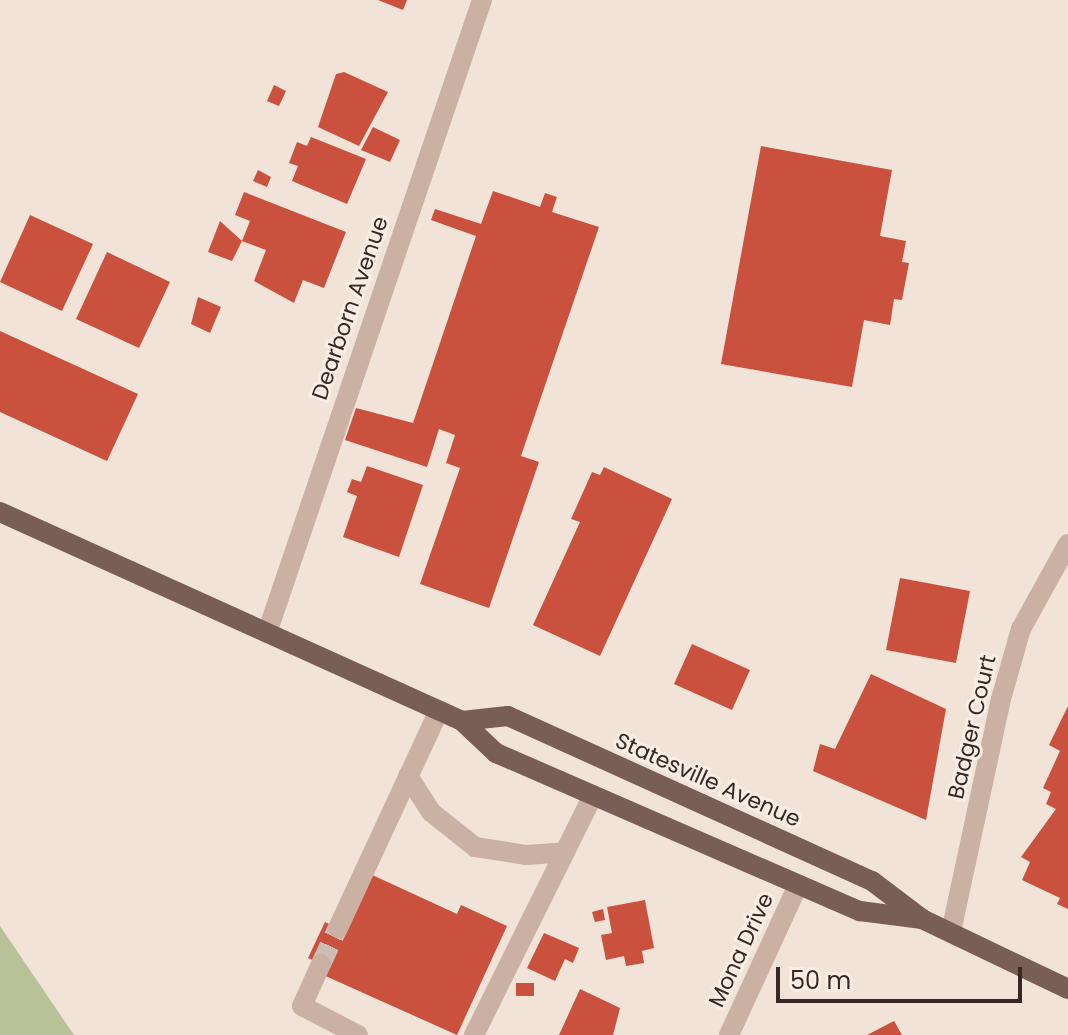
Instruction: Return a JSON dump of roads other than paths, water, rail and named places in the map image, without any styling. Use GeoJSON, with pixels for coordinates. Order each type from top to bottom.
{"type":"FeatureCollection","features":[{"type":"Feature","properties":{"kind":"main road","name":"Statesville Avenue"},"geometry":{"type":"LineString","coordinates":[[0,512],[462,721],[496,753],[860,911],[922,919]]}},
{"type":"Feature","properties":{"kind":"main road","name":"Statesville Avenue"},"geometry":{"type":"LineString","coordinates":[[462,721],[508,716],[872,881],[922,919],[1068,989]]}},
{"type":"Feature","properties":{"kind":"street","name":"Dearborn Avenue"},"geometry":{"type":"LineString","coordinates":[[267,633],[482,0]]}},
{"type":"Feature","properties":{"kind":"street","name":"Badger Court"},"geometry":{"type":"LineString","coordinates":[[951,932],[1017,642],[1068,544]]}},
{"type":"Feature","properties":{"kind":"street"},"geometry":{"type":"LineString","coordinates":[[338,928],[439,710]]}},
{"type":"Feature","properties":{"kind":"street"},"geometry":{"type":"LineString","coordinates":[[408,776],[431,812],[475,847],[526,855],[565,852]]}},
{"type":"Feature","properties":{"kind":"street"},"geometry":{"type":"LineString","coordinates":[[474,1035],[593,795]]}},
{"type":"Feature","properties":{"kind":"street","name":"Mona Drive"},"geometry":{"type":"LineString","coordinates":[[729,1035],[798,885]]}},
{"type":"Feature","properties":{"kind":"street"},"geometry":{"type":"LineString","coordinates":[[321,964],[302,1006],[358,1035]]}},
{"type":"Feature","properties":{"kind":"tunnel"},"geometry":{"type":"LineString","coordinates":[[321,964],[338,928]]}}]}
